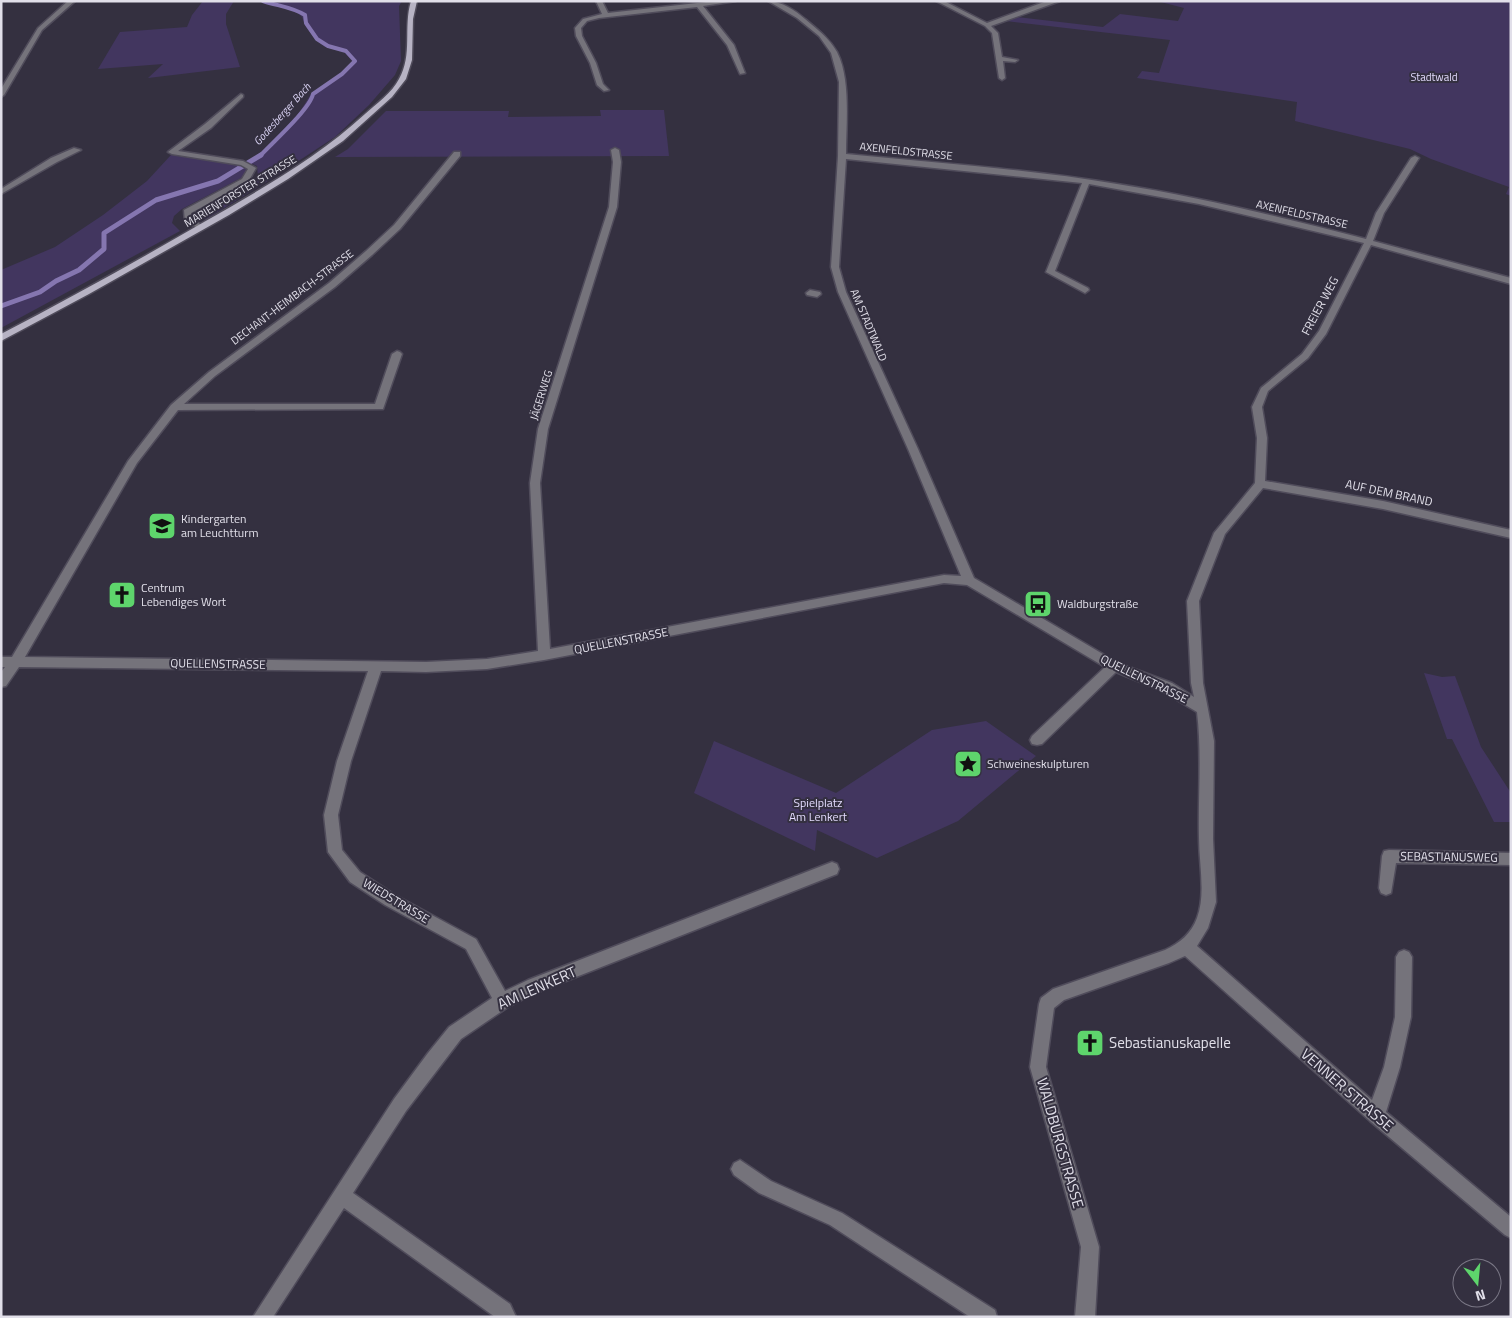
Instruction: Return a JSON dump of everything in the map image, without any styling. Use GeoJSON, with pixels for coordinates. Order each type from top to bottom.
{"type":"FeatureCollection","features":[{"type":"Feature","properties":{"kind":"main road","name":"MARIENFORSTER STRASSE"},"geometry":{"type":"LineString","coordinates":[[1,338],[202,227],[314,160],[359,124],[396,89],[408,69],[411,9],[414,1]]}},
{"type":"Feature","properties":{"kind":"street"},"geometry":{"type":"LineString","coordinates":[[1,95],[40,29],[72,1]]}},
{"type":"Feature","properties":{"kind":"street"},"geometry":{"type":"LineString","coordinates":[[599,1],[606,15]]}},
{"type":"Feature","properties":{"kind":"street"},"geometry":{"type":"LineString","coordinates":[[606,90],[600,85],[593,63],[579,36],[578,28],[585,20],[606,15],[733,1]]}},
{"type":"Feature","properties":{"kind":"street","name":"AM STADTWALD"},"geometry":{"type":"LineString","coordinates":[[771,1],[799,17],[821,35],[834,53],[842,82],[842,156],[835,267],[842,292],[913,449],[969,581]]}},
{"type":"Feature","properties":{"kind":"street"},"geometry":{"type":"LineString","coordinates":[[939,1],[987,25],[995,33],[1002,78]]}},
{"type":"Feature","properties":{"kind":"street"},"geometry":{"type":"LineString","coordinates":[[987,25],[1046,3],[1057,1]]}},
{"type":"Feature","properties":{"kind":"street"},"geometry":{"type":"LineString","coordinates":[[699,5],[732,46],[742,73]]}},
{"type":"Feature","properties":{"kind":"street"},"geometry":{"type":"LineString","coordinates":[[999,59],[1015,60]]}},
{"type":"Feature","properties":{"kind":"street"},"geometry":{"type":"LineString","coordinates":[[202,227],[188,222],[187,212],[245,180],[252,168],[243,163],[172,152],[208,126],[241,96]]}},
{"type":"Feature","properties":{"kind":"street"},"geometry":{"type":"LineString","coordinates":[[1,192],[54,160],[77,150]]}},
{"type":"Feature","properties":{"kind":"street","name":"JÄGERWEG"},"geometry":{"type":"LineString","coordinates":[[544,655],[535,483],[543,429],[613,207],[617,162],[615,150]]}},
{"type":"Feature","properties":{"kind":"street","name":"DECHANT-HEIMBACH-STRASSE"},"geometry":{"type":"LineString","coordinates":[[1,682],[16,662],[81,546],[132,461],[175,407],[212,374],[332,284],[369,253],[397,227],[457,154]]}},
{"type":"Feature","properties":{"kind":"street","name":"AXENFELDSTRASSE"},"geometry":{"type":"LineString","coordinates":[[842,156],[1025,173],[1086,182],[1234,210],[1369,241],[1415,252],[1511,281]]}},
{"type":"Feature","properties":{"kind":"street","name":"FREIER WEG"},"geometry":{"type":"LineString","coordinates":[[1260,484],[1262,438],[1257,407],[1264,390],[1305,356],[1323,332],[1369,241],[1380,213],[1415,158]]}},
{"type":"Feature","properties":{"kind":"street"},"geometry":{"type":"LineString","coordinates":[[1085,290],[1050,272],[1086,182]]}},
{"type":"Feature","properties":{"kind":"street"},"geometry":{"type":"LineString","coordinates":[[175,407],[379,407],[397,354]]}},
{"type":"Feature","properties":{"kind":"street"},"geometry":{"type":"LineString","coordinates":[[1187,947],[1203,923],[1209,902],[1206,839],[1207,741],[1197,683],[1193,601],[1220,533],[1260,484]]}},
{"type":"Feature","properties":{"kind":"street","name":"AUF DEM BRAND"},"geometry":{"type":"LineString","coordinates":[[1260,484],[1383,505],[1511,534]]}},
{"type":"Feature","properties":{"kind":"street","name":"QUELLENSTRASSE"},"geometry":{"type":"LineString","coordinates":[[1,662],[376,666],[488,664],[944,579],[969,581],[1114,666],[1167,688],[1203,709]]}},
{"type":"Feature","properties":{"kind":"street","name":"WIEDSTRASSE"},"geometry":{"type":"LineString","coordinates":[[376,666],[344,761],[331,815],[335,852],[356,877],[390,900],[471,944],[502,1001]]}},
{"type":"Feature","properties":{"kind":"street"},"geometry":{"type":"LineString","coordinates":[[1037,740],[1114,666]]}},
{"type":"Feature","properties":{"kind":"street","name":"SEBASTIANUSWEG"},"geometry":{"type":"LineString","coordinates":[[1386,888],[1389,856],[1511,859]]}},
{"type":"Feature","properties":{"kind":"street","name":"AM LENKERT"},"geometry":{"type":"LineString","coordinates":[[262,1317],[400,1105],[455,1033],[502,1001],[528,988],[832,869]]}},
{"type":"Feature","properties":{"kind":"street","name":"VENNER STRASSE"},"geometry":{"type":"LineString","coordinates":[[1187,947],[1215,974],[1376,1115],[1511,1229]]}},
{"type":"Feature","properties":{"kind":"street","name":"WALDBURGSTRASSE"},"geometry":{"type":"LineString","coordinates":[[1085,1317],[1090,1247],[1038,1067],[1047,1004],[1059,994],[1147,965],[1187,947]]}},
{"type":"Feature","properties":{"kind":"street"},"geometry":{"type":"LineString","coordinates":[[1376,1115],[1392,1067],[1403,1017],[1404,957]]}},
{"type":"Feature","properties":{"kind":"street"},"geometry":{"type":"LineString","coordinates":[[740,1169],[765,1187],[836,1219],[988,1317]]}},
{"type":"Feature","properties":{"kind":"street"},"geometry":{"type":"LineString","coordinates":[[342,1195],[503,1311],[507,1317]]}},
{"type":"Feature","properties":{"kind":"green space"},"geometry":{"type":"Polygon","coordinates":[[[203,1],[234,1],[226,14],[226,24],[240,67],[148,78],[163,64],[98,69],[120,32],[187,27],[192,15],[203,1]]]}},
{"type":"Feature","properties":{"kind":"green space"},"geometry":{"type":"Polygon","coordinates":[[[260,1],[402,1],[399,6],[401,61],[395,75],[369,105],[335,137],[271,179],[206,219],[202,219],[258,178],[257,166],[248,162],[258,156],[297,116],[311,94],[339,75],[353,62],[344,52],[325,47],[317,41],[306,27],[302,17],[295,10],[260,1]]]}},
{"type":"Feature","properties":{"kind":"green space","name":"Stadtwald"},"geometry":{"type":"Polygon","coordinates":[[[1157,1],[1511,1],[1511,196],[1506,194],[1509,187],[1431,159],[1410,149],[1295,121],[1297,102],[1137,78],[1142,71],[1159,73],[1170,40],[1006,21],[1017,17],[1103,27],[1120,14],[1178,21],[1184,8],[1157,1]]]}},
{"type":"Feature","properties":{"kind":"green space"},"geometry":{"type":"Polygon","coordinates":[[[600,110],[664,110],[669,156],[335,157],[348,149],[386,111],[509,111],[508,117],[601,116],[600,110]]]}},
{"type":"Feature","properties":{"kind":"green space"},"geometry":{"type":"Polygon","coordinates":[[[171,155],[238,165],[247,169],[241,178],[182,209],[174,216],[172,223],[180,231],[1,328],[1,270],[55,247],[103,215],[147,181],[171,155]]]}},
{"type":"Feature","properties":{"kind":"green space"},"geometry":{"type":"Polygon","coordinates":[[[1424,673],[1442,677],[1455,676],[1481,747],[1511,793],[1511,822],[1494,822],[1452,739],[1447,739],[1424,673]]]}},
{"type":"Feature","properties":{"kind":"green space","name":"Spielplatz Am Lenkert"},"geometry":{"type":"Polygon","coordinates":[[[986,721],[1036,756],[958,821],[877,858],[817,830],[815,851],[694,793],[714,741],[836,793],[932,730],[986,721]]]}},
{"type":"Feature","properties":{"kind":"waterway","name":"Godesberger Bach"},"geometry":{"type":"LineString","coordinates":[[261,155],[298,117],[313,94],[342,74],[355,61],[346,51],[328,46],[317,39],[306,23],[305,15],[290,8],[263,1]]}},
{"type":"Feature","properties":{"kind":"waterway","name":"Godesberger Bach"},"geometry":{"type":"LineString","coordinates":[[1,306],[40,292],[56,281],[79,270],[104,249],[104,233],[156,200],[218,181],[261,155]]}},
{"type":"Feature","properties":{"kind":"place","name":"Kindergarten am Leuchtturm"},"geometry":{"type":"Point","coordinates":[162,526]}},
{"type":"Feature","properties":{"kind":"place","name":"Centrum Lebendiges Wort"},"geometry":{"type":"Point","coordinates":[122,595]}},
{"type":"Feature","properties":{"kind":"place","name":"Waldburgstraße"},"geometry":{"type":"Point","coordinates":[1038,604]}},
{"type":"Feature","properties":{"kind":"place","name":"Schweineskulpturen"},"geometry":{"type":"Point","coordinates":[968,764]}},
{"type":"Feature","properties":{"kind":"place","name":"Sebastianuskapelle"},"geometry":{"type":"Point","coordinates":[1090,1043]}}]}
